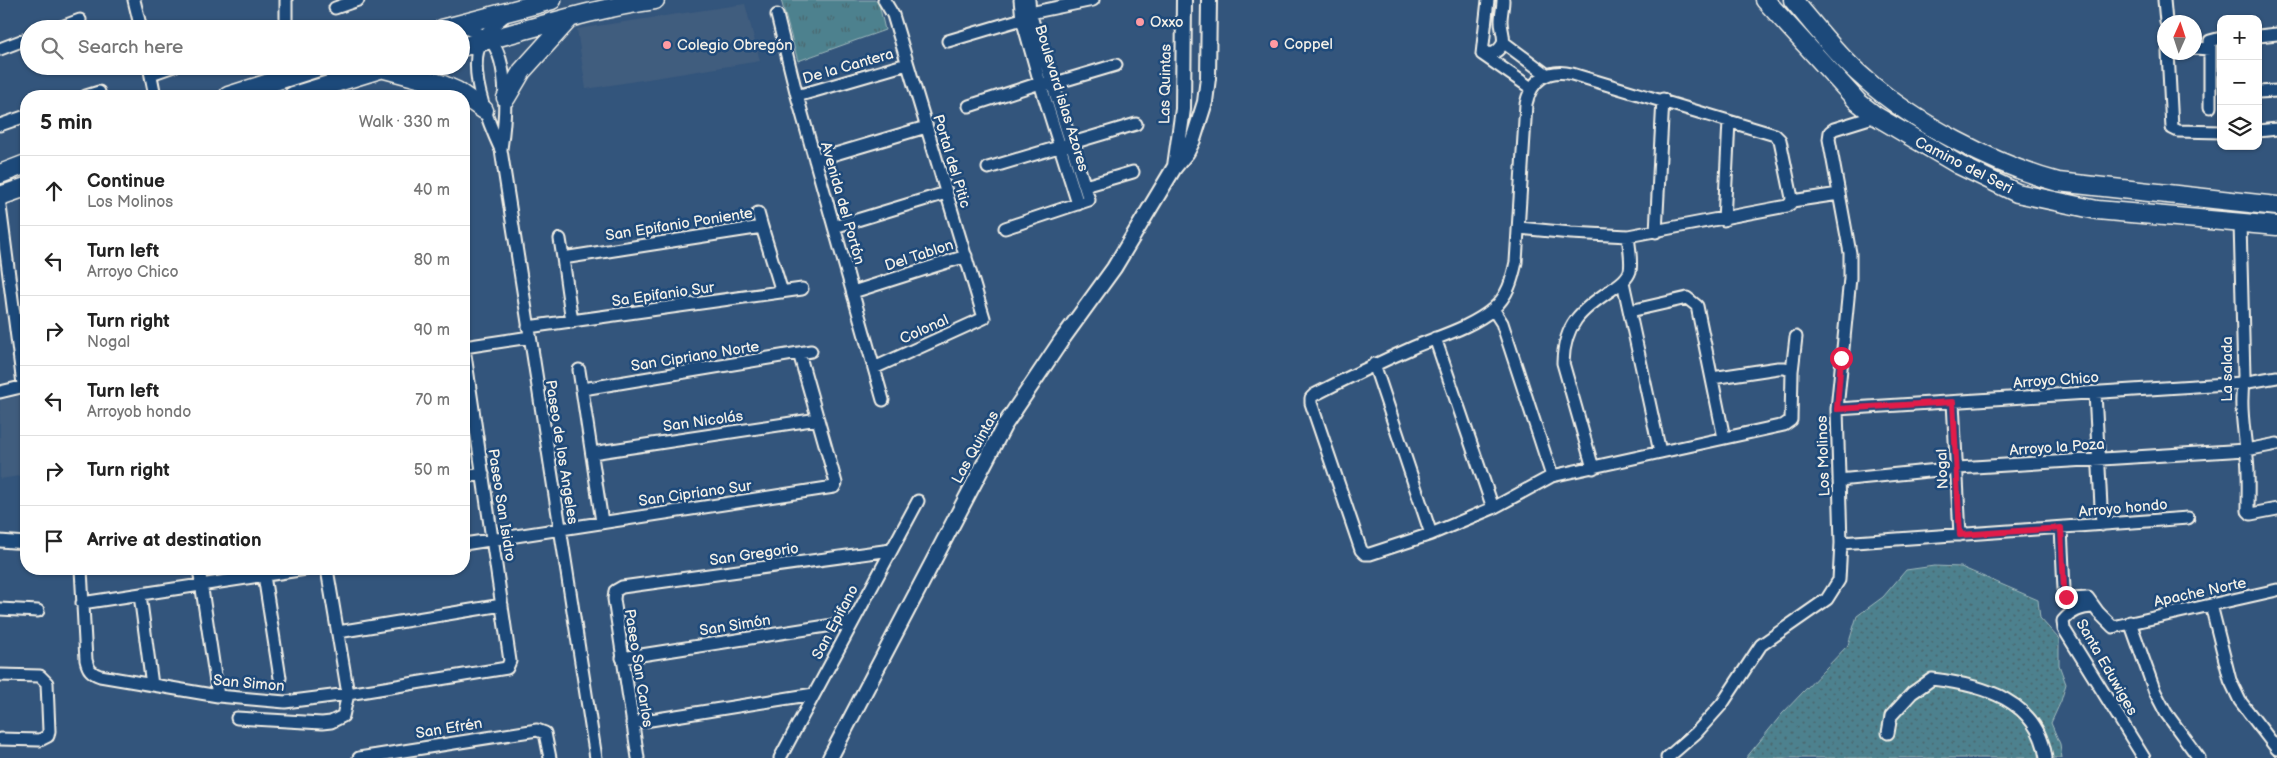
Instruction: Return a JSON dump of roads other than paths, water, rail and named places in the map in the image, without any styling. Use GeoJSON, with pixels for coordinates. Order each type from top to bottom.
{"type":"FeatureCollection","features":[{"type":"Feature","properties":{"kind":"main road"},"geometry":{"type":"LineString","coordinates":[[470,21],[552,0]]}},
{"type":"Feature","properties":{"kind":"main road"},"geometry":{"type":"LineString","coordinates":[[470,45],[485,39],[570,18],[656,0]]}},
{"type":"Feature","properties":{"kind":"main road","name":"Camino del Seri"},"geometry":{"type":"LineString","coordinates":[[1765,0],[1858,102],[1876,116],[1959,165],[2017,193],[2096,210],[2277,226]]}},
{"type":"Feature","properties":{"kind":"main road","name":"Camino del Seri"},"geometry":{"type":"LineString","coordinates":[[1794,0],[1840,54],[1884,95],[1918,118],[2000,163],[2028,174],[2058,182],[2277,206]]}},
{"type":"Feature","properties":{"kind":"main road"},"geometry":{"type":"LineString","coordinates":[[506,98],[522,70],[570,18]]}},
{"type":"Feature","properties":{"kind":"main road"},"geometry":{"type":"LineString","coordinates":[[243,90],[280,75]]}},
{"type":"Feature","properties":{"kind":"main road"},"geometry":{"type":"LineString","coordinates":[[312,90],[360,75]]}},
{"type":"Feature","properties":{"kind":"main road"},"geometry":{"type":"LineString","coordinates":[[411,75],[455,90]]}},
{"type":"Feature","properties":{"kind":"main road"},"geometry":{"type":"LineString","coordinates":[[470,102],[486,116]]}},
{"type":"Feature","properties":{"kind":"main road"},"geometry":{"type":"LineString","coordinates":[[0,174],[20,166]]}},
{"type":"Feature","properties":{"kind":"main road"},"geometry":{"type":"LineString","coordinates":[[0,196],[20,189]]}},
{"type":"Feature","properties":{"kind":"street"},"geometry":{"type":"LineString","coordinates":[[135,0],[139,20]]}},
{"type":"Feature","properties":{"kind":"street"},"geometry":{"type":"LineString","coordinates":[[286,0],[286,20]]}},
{"type":"Feature","properties":{"kind":"street"},"geometry":{"type":"LineString","coordinates":[[335,8],[358,0]]}},
{"type":"Feature","properties":{"kind":"street","name":"Portal del Pitic"},"geometry":{"type":"LineString","coordinates":[[884,0],[893,15],[984,316]]}},
{"type":"Feature","properties":{"kind":"street","name":"Portal del Pitic"},"geometry":{"type":"LineString","coordinates":[[893,15],[894,0]]}},
{"type":"Feature","properties":{"kind":"street","name":"Boulevard islas Azores"},"geometry":{"type":"LineString","coordinates":[[1020,0],[1052,84],[1065,144],[1084,202]]}},
{"type":"Feature","properties":{"kind":"street","name":"Boulevard islas Azores"},"geometry":{"type":"LineString","coordinates":[[1029,0],[1026,16],[1040,83],[1065,144],[1085,186],[1084,202]]}},
{"type":"Feature","properties":{"kind":"street"},"geometry":{"type":"LineString","coordinates":[[948,41],[1026,16],[1093,0]]}},
{"type":"Feature","properties":{"kind":"street","name":"Las Quintas"},"geometry":{"type":"LineString","coordinates":[[1174,168],[1183,110],[1184,0]]}},
{"type":"Feature","properties":{"kind":"street","name":"Las Quintas"},"geometry":{"type":"LineString","coordinates":[[830,758],[1004,426],[1061,341],[1114,268],[1193,140],[1205,102],[1210,55],[1209,0]]}},
{"type":"Feature","properties":{"kind":"street"},"geometry":{"type":"LineString","coordinates":[[1482,54],[1488,0]]}},
{"type":"Feature","properties":{"kind":"street"},"geometry":{"type":"LineString","coordinates":[[1482,54],[1494,53],[1503,42],[1504,30],[1501,23],[1504,0]]}},
{"type":"Feature","properties":{"kind":"street"},"geometry":{"type":"LineString","coordinates":[[2164,0],[2165,15]]}},
{"type":"Feature","properties":{"kind":"street"},"geometry":{"type":"LineString","coordinates":[[501,150],[486,116],[478,82],[478,59],[485,39],[511,10]]}},
{"type":"Feature","properties":{"kind":"street","name":"Avenida del Portón"},"geometry":{"type":"LineString","coordinates":[[777,15],[797,96],[883,400]]}},
{"type":"Feature","properties":{"kind":"street"},"geometry":{"type":"LineString","coordinates":[[1486,22],[1501,23]]}},
{"type":"Feature","properties":{"kind":"street"},"geometry":{"type":"LineString","coordinates":[[470,34],[485,39],[498,58],[506,98],[501,150]]}},
{"type":"Feature","properties":{"kind":"street"},"geometry":{"type":"LineString","coordinates":[[2262,36],[2277,34]]}},
{"type":"Feature","properties":{"kind":"street"},"geometry":{"type":"LineString","coordinates":[[2210,107],[2215,93],[2210,49],[2211,39],[2217,38]]}},
{"type":"Feature","properties":{"kind":"street"},"geometry":{"type":"LineString","coordinates":[[0,49],[20,41]]}},
{"type":"Feature","properties":{"kind":"street"},"geometry":{"type":"LineString","coordinates":[[1503,42],[1546,74]]}},
{"type":"Feature","properties":{"kind":"street"},"geometry":{"type":"LineString","coordinates":[[2202,48],[2210,49]]}},
{"type":"Feature","properties":{"kind":"street"},"geometry":{"type":"LineString","coordinates":[[1482,54],[1531,88]]}},
{"type":"Feature","properties":{"kind":"street"},"geometry":{"type":"LineString","coordinates":[[2168,60],[2172,128],[2178,131],[2217,132]]}},
{"type":"Feature","properties":{"kind":"street","name":"De la Cantera"},"geometry":{"type":"LineString","coordinates":[[797,96],[908,64]]}},
{"type":"Feature","properties":{"kind":"street"},"geometry":{"type":"LineString","coordinates":[[969,106],[1040,83],[1052,84],[1116,65]]}},
{"type":"Feature","properties":{"kind":"street"},"geometry":{"type":"LineString","coordinates":[[1792,200],[1779,137],[1663,100],[1565,72],[1546,74],[1531,88],[1526,104],[1519,228],[1512,280],[1504,296],[1493,309],[1477,320],[1374,364],[1314,394],[1311,398],[1311,403],[1363,552],[1370,554],[1431,534],[1493,508],[1552,476],[1784,425],[1791,420],[1792,371],[1796,337]]}},
{"type":"Feature","properties":{"kind":"street"},"geometry":{"type":"LineString","coordinates":[[151,75],[154,90]]}},
{"type":"Feature","properties":{"kind":"street"},"geometry":{"type":"LineString","coordinates":[[2262,92],[2277,91]]}},
{"type":"Feature","properties":{"kind":"street"},"geometry":{"type":"LineString","coordinates":[[1656,232],[1663,100]]}},
{"type":"Feature","properties":{"kind":"street"},"geometry":{"type":"LineString","coordinates":[[486,116],[505,120]]}},
{"type":"Feature","properties":{"kind":"street","name":"Los Molinos"},"geometry":{"type":"LineString","coordinates":[[1667,758],[1696,733],[1722,704],[1761,645],[1818,607],[1833,592],[1840,572],[1841,543],[1837,409],[1850,253],[1829,139],[1830,132],[1834,129],[1876,116]]}},
{"type":"Feature","properties":{"kind":"street"},"geometry":{"type":"LineString","coordinates":[[0,125],[20,118]]}},
{"type":"Feature","properties":{"kind":"street"},"geometry":{"type":"LineString","coordinates":[[1724,220],[1729,121]]}},
{"type":"Feature","properties":{"kind":"street"},"geometry":{"type":"LineString","coordinates":[[988,168],[1136,124]]}},
{"type":"Feature","properties":{"kind":"street"},"geometry":{"type":"LineString","coordinates":[[815,160],[926,127]]}},
{"type":"Feature","properties":{"kind":"street"},"geometry":{"type":"LineString","coordinates":[[2262,131],[2277,129]]}},
{"type":"Feature","properties":{"kind":"street","name":"Paseo de los Angeles"},"geometry":{"type":"LineString","coordinates":[[501,150],[596,758]]}},
{"type":"Feature","properties":{"kind":"street"},"geometry":{"type":"LineString","coordinates":[[1085,186],[1133,172]]}},
{"type":"Feature","properties":{"kind":"street"},"geometry":{"type":"LineString","coordinates":[[834,227],[946,193]]}},
{"type":"Feature","properties":{"kind":"street"},"geometry":{"type":"LineString","coordinates":[[1519,228],[1628,236],[1724,220],[1787,206],[1792,200],[1839,194]]}},
{"type":"Feature","properties":{"kind":"street"},"geometry":{"type":"LineString","coordinates":[[1004,228],[1084,202]]}},
{"type":"Feature","properties":{"kind":"street"},"geometry":{"type":"LineString","coordinates":[[0,206],[20,361]]}},
{"type":"Feature","properties":{"kind":"street"},"geometry":{"type":"LineString","coordinates":[[758,213],[762,227]]}},
{"type":"Feature","properties":{"kind":"street","name":"La salada"},"geometry":{"type":"LineString","coordinates":[[2240,223],[2242,383],[2248,511],[2250,514],[2277,509]]}},
{"type":"Feature","properties":{"kind":"street","name":"San Epifanio Poniente"},"geometry":{"type":"LineString","coordinates":[[563,258],[762,227],[782,292]]}},
{"type":"Feature","properties":{"kind":"street"},"geometry":{"type":"LineString","coordinates":[[1593,468],[1563,363],[1564,348],[1574,319],[1586,308],[1623,282],[1630,271],[1628,236]]}},
{"type":"Feature","properties":{"kind":"street"},"geometry":{"type":"LineString","coordinates":[[560,238],[572,322]]}},
{"type":"Feature","properties":{"kind":"street","name":"Del Tablon"},"geometry":{"type":"LineString","coordinates":[[853,292],[966,256]]}},
{"type":"Feature","properties":{"kind":"street"},"geometry":{"type":"LineString","coordinates":[[1623,282],[1660,452]]}},
{"type":"Feature","properties":{"kind":"street","name":"Sa Epifanio Sur"},"geometry":{"type":"LineString","coordinates":[[470,347],[572,322],[802,289]]}},
{"type":"Feature","properties":{"kind":"street"},"geometry":{"type":"LineString","coordinates":[[1630,311],[1687,298],[1697,306],[1724,438]]}},
{"type":"Feature","properties":{"kind":"street"},"geometry":{"type":"LineString","coordinates":[[1493,309],[1502,323],[1552,476]]}},
{"type":"Feature","properties":{"kind":"street","name":"Colonal"},"geometry":{"type":"LineString","coordinates":[[874,368],[981,320],[984,316]]}},
{"type":"Feature","properties":{"kind":"street"},"geometry":{"type":"LineString","coordinates":[[1435,338],[1493,508]]}},
{"type":"Feature","properties":{"kind":"street","name":"San Cipriano Norte"},"geometry":{"type":"LineString","coordinates":[[583,389],[811,351]]}},
{"type":"Feature","properties":{"kind":"street"},"geometry":{"type":"LineString","coordinates":[[799,353],[818,420]]}},
{"type":"Feature","properties":{"kind":"street"},"geometry":{"type":"LineString","coordinates":[[1374,364],[1431,534]]}},
{"type":"Feature","properties":{"kind":"street"},"geometry":{"type":"LineString","coordinates":[[1712,378],[1778,368],[1792,371]]}},
{"type":"Feature","properties":{"kind":"street"},"geometry":{"type":"LineString","coordinates":[[579,370],[602,522]]}},
{"type":"Feature","properties":{"kind":"street","name":"Arroyo Chico"},"geometry":{"type":"LineString","coordinates":[[1837,409],[2242,383],[2277,377]]}},
{"type":"Feature","properties":{"kind":"street"},"geometry":{"type":"LineString","coordinates":[[0,392],[20,387]]}},
{"type":"Feature","properties":{"kind":"street"},"geometry":{"type":"LineString","coordinates":[[2095,393],[2102,525]]}},
{"type":"Feature","properties":{"kind":"street","name":"Nogal"},"geometry":{"type":"LineString","coordinates":[[1953,402],[1958,468],[1960,535]]}},
{"type":"Feature","properties":{"kind":"street","name":"Paseo San Isidro"},"geometry":{"type":"LineString","coordinates":[[470,419],[483,474],[509,666]]}},
{"type":"Feature","properties":{"kind":"street","name":"San Cipriano Sur"},"geometry":{"type":"LineString","coordinates":[[470,543],[836,486],[818,420]]}},
{"type":"Feature","properties":{"kind":"street","name":"San Nicolás"},"geometry":{"type":"LineString","coordinates":[[592,452],[818,420]]}},
{"type":"Feature","properties":{"kind":"street","name":"Arroyo la Poza"},"geometry":{"type":"LineString","coordinates":[[1839,480],[1958,468],[2246,450],[2277,444]]}},
{"type":"Feature","properties":{"kind":"street"},"geometry":{"type":"LineString","coordinates":[[470,476],[483,474]]}},
{"type":"Feature","properties":{"kind":"street","name":"San Epifano"},"geometry":{"type":"LineString","coordinates":[[780,758],[918,501]]}},
{"type":"Feature","properties":{"kind":"street","name":"Arroyo hondo"},"geometry":{"type":"LineString","coordinates":[[1841,543],[2188,518]]}},
{"type":"Feature","properties":{"kind":"street"},"geometry":{"type":"LineString","coordinates":[[2061,528],[2066,597],[2071,599],[2088,598],[2092,601],[2094,607]]}},
{"type":"Feature","properties":{"kind":"street"},"geometry":{"type":"LineString","coordinates":[[0,541],[20,543]]}},
{"type":"Feature","properties":{"kind":"street","name":"San Gregorio"},"geometry":{"type":"LineString","coordinates":[[622,587],[891,550]]}},
{"type":"Feature","properties":{"kind":"street","name":"San Simon"},"geometry":{"type":"LineString","coordinates":[[81,575],[86,660],[87,667],[93,674],[218,696],[285,702],[505,669],[509,666]]}},
{"type":"Feature","properties":{"kind":"street"},"geometry":{"type":"LineString","coordinates":[[200,575],[218,696]]}},
{"type":"Feature","properties":{"kind":"street"},"geometry":{"type":"LineString","coordinates":[[82,603],[201,585],[249,575]]}},
{"type":"Feature","properties":{"kind":"street"},"geometry":{"type":"LineString","coordinates":[[263,575],[280,678]]}},
{"type":"Feature","properties":{"kind":"street"},"geometry":{"type":"LineString","coordinates":[[237,718],[322,723],[331,722],[343,716],[346,710],[348,694],[328,575]]}},
{"type":"Feature","properties":{"kind":"street","name":"Paseo San Carlos"},"geometry":{"type":"LineString","coordinates":[[622,587],[615,591],[613,595],[638,758]]}},
{"type":"Feature","properties":{"kind":"street","name":"Apache Norte"},"geometry":{"type":"LineString","coordinates":[[2094,607],[2113,627],[2277,592]]}},
{"type":"Feature","properties":{"kind":"street"},"geometry":{"type":"LineString","coordinates":[[140,595],[152,685]]}},
{"type":"Feature","properties":{"kind":"street"},"geometry":{"type":"LineString","coordinates":[[338,632],[502,605]]}},
{"type":"Feature","properties":{"kind":"street"},"geometry":{"type":"LineString","coordinates":[[2211,605],[2230,680],[2240,700],[2277,749]]}},
{"type":"Feature","properties":{"kind":"street","name":"Santa Eduwiges"},"geometry":{"type":"LineString","coordinates":[[2094,607],[2084,607],[2068,614],[2063,621],[2064,629],[2144,758]]}},
{"type":"Feature","properties":{"kind":"street"},"geometry":{"type":"LineString","coordinates":[[0,609],[38,611]]}},
{"type":"Feature","properties":{"kind":"street","name":"San Simón"},"geometry":{"type":"LineString","coordinates":[[622,658],[852,622]]}},
{"type":"Feature","properties":{"kind":"street"},"geometry":{"type":"LineString","coordinates":[[2130,622],[2155,692],[2166,713],[2198,758]]}},
{"type":"Feature","properties":{"kind":"street"},"geometry":{"type":"LineString","coordinates":[[0,675],[40,676],[45,680],[47,683],[50,731],[48,736],[40,740],[0,739]]}},
{"type":"Feature","properties":{"kind":"street"},"geometry":{"type":"LineString","coordinates":[[1888,733],[1891,716],[1912,693],[1932,679],[1966,682],[1997,694],[2024,711],[2040,734],[2046,758]]}},
{"type":"Feature","properties":{"kind":"street"},"geometry":{"type":"LineString","coordinates":[[632,723],[814,694]]}},
{"type":"Feature","properties":{"kind":"street","name":"San Efrén"},"geometry":{"type":"LineString","coordinates":[[359,758],[527,731],[543,731],[550,758]]}},
{"type":"Feature","properties":{"kind":"place","name":"Oxxo"},"geometry":{"type":"Point","coordinates":[1140,22]}},
{"type":"Feature","properties":{"kind":"place","name":"Coppel"},"geometry":{"type":"Point","coordinates":[1274,44]}},
{"type":"Feature","properties":{"kind":"place","name":"Colegio Obregón"},"geometry":{"type":"Point","coordinates":[667,45]}}]}
